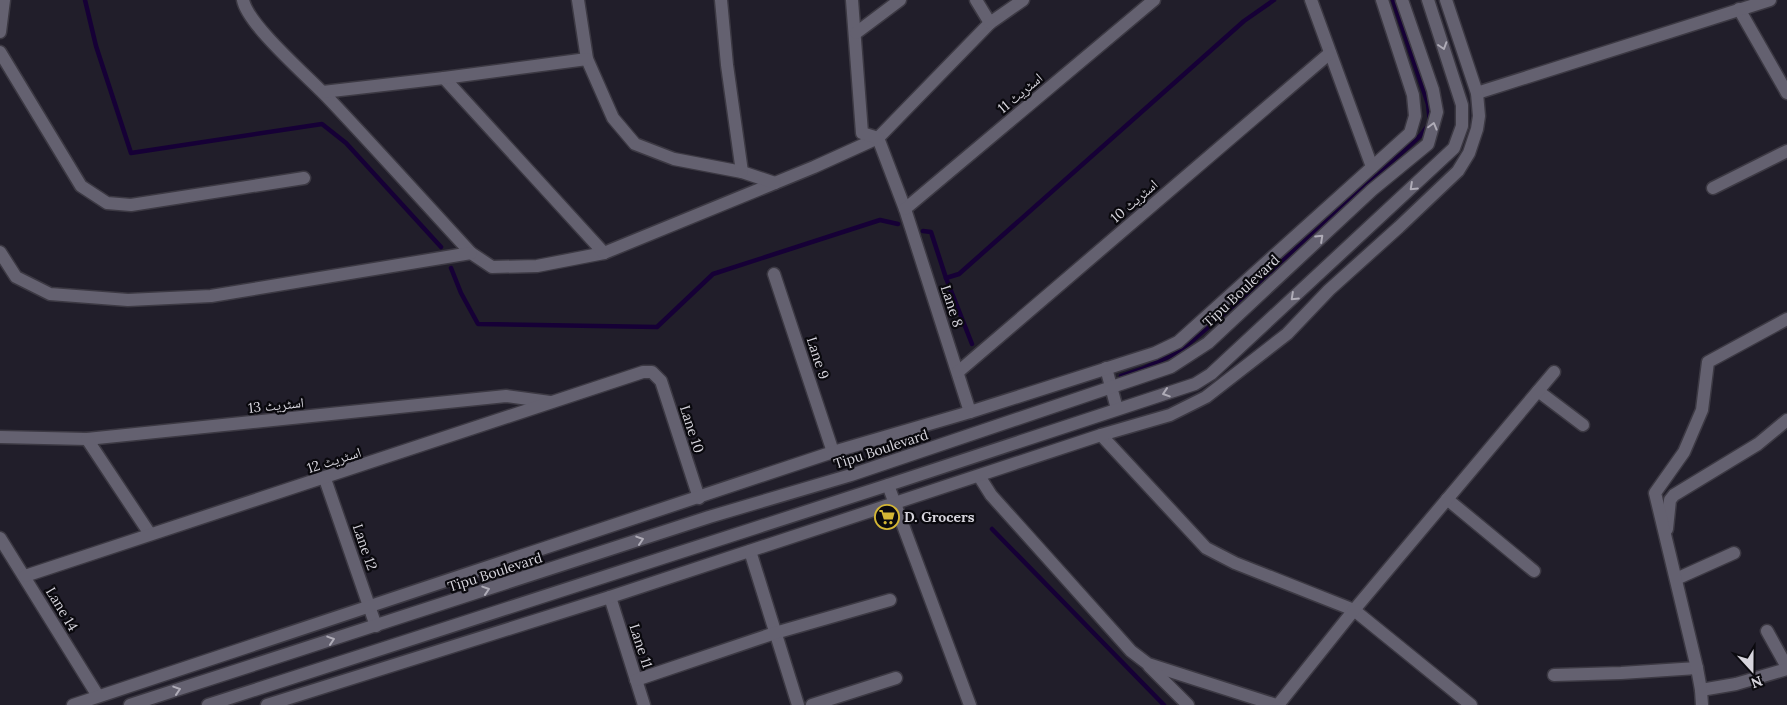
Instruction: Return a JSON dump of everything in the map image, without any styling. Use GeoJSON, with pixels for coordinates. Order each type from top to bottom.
{"type":"FeatureCollection","features":[{"type":"Feature","properties":{"kind":"street"},"geometry":{"type":"LineString","coordinates":[[0,32],[4,0]]}},
{"type":"Feature","properties":{"kind":"street"},"geometry":{"type":"LineString","coordinates":[[243,0],[245,8],[274,44],[323,92],[471,254],[492,267],[537,266],[604,253],[775,183],[878,138],[990,23],[1023,0]]}},
{"type":"Feature","properties":{"kind":"street"},"geometry":{"type":"LineString","coordinates":[[578,0],[587,59],[612,118],[635,144],[674,159],[742,172],[775,183]]}},
{"type":"Feature","properties":{"kind":"street"},"geometry":{"type":"LineString","coordinates":[[721,0],[727,65],[742,172]]}},
{"type":"Feature","properties":{"kind":"street"},"geometry":{"type":"LineString","coordinates":[[852,0],[856,33],[862,133],[878,138]]}},
{"type":"Feature","properties":{"kind":"street"},"geometry":{"type":"LineString","coordinates":[[856,33],[900,0]]}},
{"type":"Feature","properties":{"kind":"street"},"geometry":{"type":"LineString","coordinates":[[976,0],[990,23]]}},
{"type":"Feature","properties":{"kind":"street","name":"اسٹریٹ 11"},"geometry":{"type":"LineString","coordinates":[[905,209],[1154,0]]}},
{"type":"Feature","properties":{"kind":"street"},"geometry":{"type":"LineString","coordinates":[[1312,0],[1372,167]]}},
{"type":"Feature","properties":{"kind":"street"},"geometry":{"type":"LineString","coordinates":[[73,705],[833,452],[970,412],[1155,353],[1178,342],[1410,134],[1415,116],[1413,95],[1382,0]]}},
{"type":"Feature","properties":{"kind":"street","name":"Tipu Boulevard"},"geometry":{"type":"LineString","coordinates":[[130,705],[708,518],[860,472],[1170,366],[1208,343],[1372,190],[1428,144],[1437,112],[1433,90],[1402,0]]}},
{"type":"Feature","properties":{"kind":"street"},"geometry":{"type":"LineString","coordinates":[[208,705],[1195,384],[1211,374],[1454,148],[1462,126],[1462,105],[1428,0]]}},
{"type":"Feature","properties":{"kind":"street"},"geometry":{"type":"LineString","coordinates":[[267,705],[610,597],[1170,414],[1206,397],[1287,334],[1329,290],[1458,171],[1470,153],[1479,116],[1477,93],[1446,0]]}},
{"type":"Feature","properties":{"kind":"street"},"geometry":{"type":"LineString","coordinates":[[1477,93],[1770,0]]}},
{"type":"Feature","properties":{"kind":"street"},"geometry":{"type":"LineString","coordinates":[[1739,9],[1787,94]]}},
{"type":"Feature","properties":{"kind":"street"},"geometry":{"type":"LineString","coordinates":[[0,52],[81,186],[107,204],[131,205],[304,178]]}},
{"type":"Feature","properties":{"kind":"street","name":"اسٹریٹ 10"},"geometry":{"type":"LineString","coordinates":[[958,372],[1330,53]]}},
{"type":"Feature","properties":{"kind":"street"},"geometry":{"type":"LineString","coordinates":[[323,92],[587,59]]}},
{"type":"Feature","properties":{"kind":"street"},"geometry":{"type":"LineString","coordinates":[[444,78],[604,253]]}},
{"type":"Feature","properties":{"kind":"street","name":"Lane 8"},"geometry":{"type":"LineString","coordinates":[[878,138],[905,209],[970,412]]}},
{"type":"Feature","properties":{"kind":"street"},"geometry":{"type":"LineString","coordinates":[[1713,188],[1787,151]]}},
{"type":"Feature","properties":{"kind":"street"},"geometry":{"type":"LineString","coordinates":[[0,252],[16,277],[50,294],[128,300],[212,296],[471,254]]}},
{"type":"Feature","properties":{"kind":"street","name":"Lane 9"},"geometry":{"type":"LineString","coordinates":[[774,274],[833,452]]}},
{"type":"Feature","properties":{"kind":"street"},"geometry":{"type":"LineString","coordinates":[[1702,705],[1697,668],[1655,493],[1684,452],[1702,410],[1708,362],[1787,319]]}},
{"type":"Feature","properties":{"kind":"street"},"geometry":{"type":"LineString","coordinates":[[1106,368],[1117,409]]}},
{"type":"Feature","properties":{"kind":"street","name":"اسٹریٹ 12"},"geometry":{"type":"LineString","coordinates":[[25,576],[150,534],[325,479],[643,372],[652,372]]}},
{"type":"Feature","properties":{"kind":"street","name":"Lane 10"},"geometry":{"type":"LineString","coordinates":[[652,372],[661,381],[699,498]]}},
{"type":"Feature","properties":{"kind":"street"},"geometry":{"type":"LineString","coordinates":[[1148,664],[1277,705],[1354,610],[1554,372]]}},
{"type":"Feature","properties":{"kind":"street"},"geometry":{"type":"LineString","coordinates":[[1538,391],[1583,425]]}},
{"type":"Feature","properties":{"kind":"street","name":"اسٹریٹ 13"},"geometry":{"type":"LineString","coordinates":[[0,437],[87,440],[506,396],[554,402]]}},
{"type":"Feature","properties":{"kind":"street"},"geometry":{"type":"LineString","coordinates":[[1666,538],[1670,500],[1674,495],[1758,444],[1787,420]]}},
{"type":"Feature","properties":{"kind":"street"},"geometry":{"type":"LineString","coordinates":[[1101,435],[1206,548],[1235,563],[1354,610],[1463,703]]}},
{"type":"Feature","properties":{"kind":"street"},"geometry":{"type":"LineString","coordinates":[[87,440],[150,534]]}},
{"type":"Feature","properties":{"kind":"street"},"geometry":{"type":"LineString","coordinates":[[979,476],[998,502],[1131,651],[1148,664],[1188,705]]}},
{"type":"Feature","properties":{"kind":"street","name":"Lane 12"},"geometry":{"type":"LineString","coordinates":[[325,479],[376,626]]}},
{"type":"Feature","properties":{"kind":"street"},"geometry":{"type":"LineString","coordinates":[[888,485],[970,705]]}},
{"type":"Feature","properties":{"kind":"street"},"geometry":{"type":"LineString","coordinates":[[1447,499],[1534,571]]}},
{"type":"Feature","properties":{"kind":"street","name":"Lane 14"},"geometry":{"type":"LineString","coordinates":[[0,538],[98,696]]}},
{"type":"Feature","properties":{"kind":"street"},"geometry":{"type":"LineString","coordinates":[[750,551],[798,705]]}},
{"type":"Feature","properties":{"kind":"street"},"geometry":{"type":"LineString","coordinates":[[1676,579],[1734,553]]}},
{"type":"Feature","properties":{"kind":"street"},"geometry":{"type":"LineString","coordinates":[[561,566],[566,588]]}},
{"type":"Feature","properties":{"kind":"street","name":"Lane 11"},"geometry":{"type":"LineString","coordinates":[[610,597],[644,705]]}},
{"type":"Feature","properties":{"kind":"street"},"geometry":{"type":"LineString","coordinates":[[636,680],[775,633],[890,600]]}},
{"type":"Feature","properties":{"kind":"street"},"geometry":{"type":"LineString","coordinates":[[1701,690],[1736,684],[1787,668],[1767,631]]}},
{"type":"Feature","properties":{"kind":"street"},"geometry":{"type":"LineString","coordinates":[[1554,675],[1697,668]]}},
{"type":"Feature","properties":{"kind":"street"},"geometry":{"type":"LineString","coordinates":[[812,705],[896,678]]}},
{"type":"Feature","properties":{"kind":"waterway"},"geometry":{"type":"LineString","coordinates":[[85,0],[96,46],[131,153],[322,124],[346,143],[441,247]]}},
{"type":"Feature","properties":{"kind":"waterway"},"geometry":{"type":"LineString","coordinates":[[946,278],[959,274],[1244,21],[1274,0]]}},
{"type":"Feature","properties":{"kind":"waterway"},"geometry":{"type":"LineString","coordinates":[[1121,376],[1142,369],[1179,352],[1234,305],[1420,136],[1430,123],[1428,104],[1393,0]]}},
{"type":"Feature","properties":{"kind":"waterway"},"geometry":{"type":"LineString","coordinates":[[451,268],[461,293],[478,324],[657,327],[713,274],[880,220],[898,224]]}},
{"type":"Feature","properties":{"kind":"waterway"},"geometry":{"type":"LineString","coordinates":[[923,231],[931,232],[946,278],[972,344]]}},
{"type":"Feature","properties":{"kind":"waterway"},"geometry":{"type":"LineString","coordinates":[[992,529],[1164,705]]}},
{"type":"Feature","properties":{"kind":"place","name":"D. Grocers"},"geometry":{"type":"Point","coordinates":[887,517]}}]}
